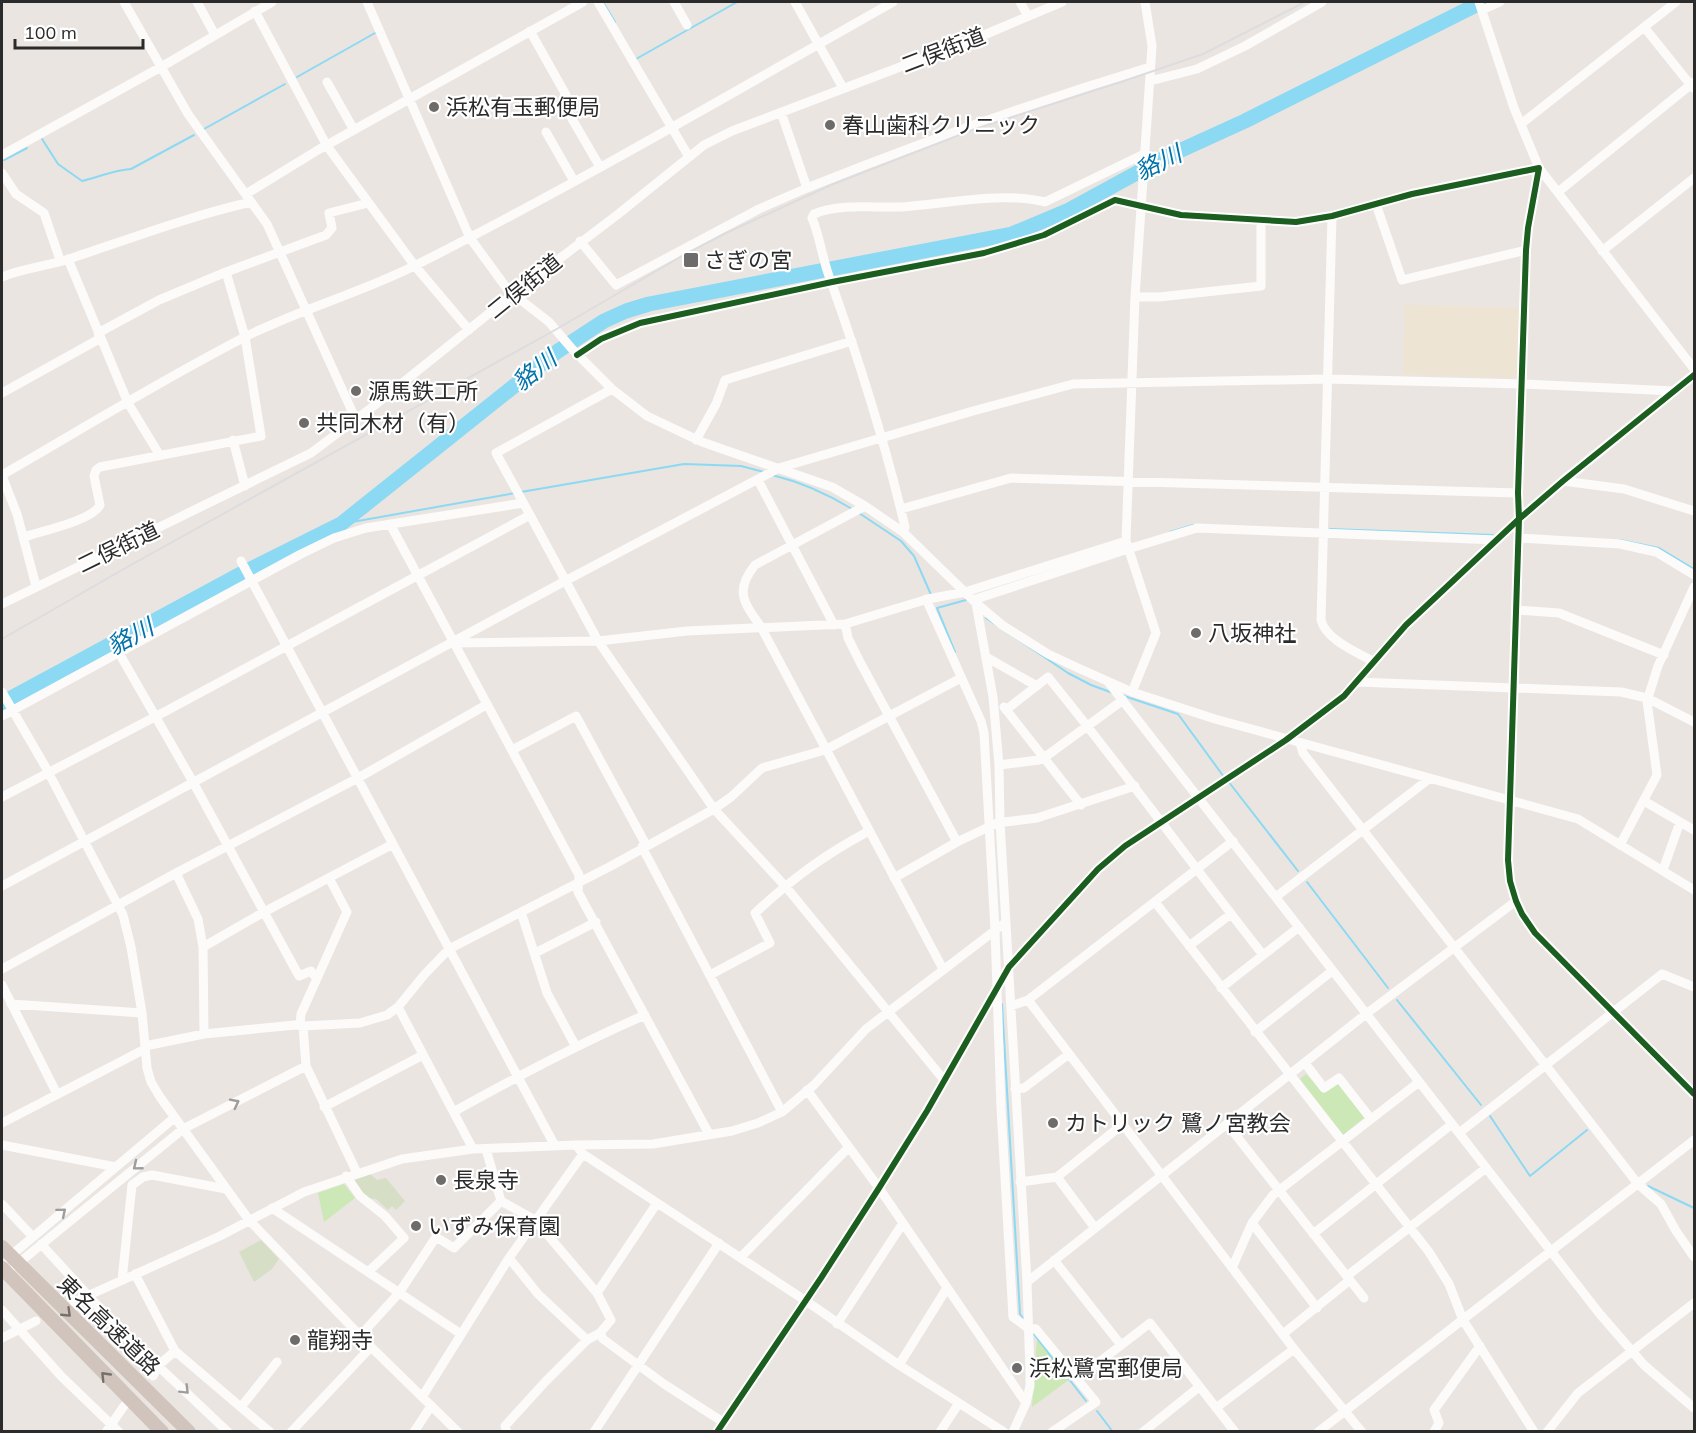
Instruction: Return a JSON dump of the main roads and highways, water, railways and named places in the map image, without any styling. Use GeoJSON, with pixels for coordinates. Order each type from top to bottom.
{"type":"FeatureCollection","features":[{"type":"Feature","properties":{"kind":"highway","name":"東名高速道路"},"geometry":{"type":"LineString","coordinates":[[2,1248],[189,1431]]}},
{"type":"Feature","properties":{"kind":"highway","name":"東名高速道路"},"geometry":{"type":"LineString","coordinates":[[2,1266],[8,1279],[162,1431]]}},
{"type":"Feature","properties":{"kind":"waterway"},"geometry":{"type":"LineString","coordinates":[[603,2],[615,22]]}},
{"type":"Feature","properties":{"kind":"waterway"},"geometry":{"type":"LineString","coordinates":[[636,59],[737,2]]}},
{"type":"Feature","properties":{"kind":"waterway","name":"貉川"},"geometry":{"type":"LineString","coordinates":[[2,703],[235,577],[341,524],[558,351],[604,321],[649,304],[1012,234],[1067,211],[1166,157],[1245,121],[1482,2]]}},
{"type":"Feature","properties":{"kind":"waterway"},"geometry":{"type":"LineString","coordinates":[[297,77],[375,33]]}},
{"type":"Feature","properties":{"kind":"waterway"},"geometry":{"type":"LineString","coordinates":[[204,129],[285,84]]}},
{"type":"Feature","properties":{"kind":"waterway"},"geometry":{"type":"LineString","coordinates":[[42,139],[58,164],[82,181],[131,169],[194,135]]}},
{"type":"Feature","properties":{"kind":"waterway"},"geometry":{"type":"LineString","coordinates":[[4,160],[27,148]]}},
{"type":"Feature","properties":{"kind":"waterway"},"geometry":{"type":"LineString","coordinates":[[521,492],[684,464],[741,466],[764,472]]}},
{"type":"Feature","properties":{"kind":"waterway"},"geometry":{"type":"LineString","coordinates":[[772,475],[813,489],[852,509]]}},
{"type":"Feature","properties":{"kind":"waterway"},"geometry":{"type":"LineString","coordinates":[[341,524],[515,493]]}},
{"type":"Feature","properties":{"kind":"waterway"},"geometry":{"type":"LineString","coordinates":[[859,513],[901,541],[914,556],[932,597]]}},
{"type":"Feature","properties":{"kind":"waterway"},"geometry":{"type":"LineString","coordinates":[[1170,532],[1193,525]]}},
{"type":"Feature","properties":{"kind":"waterway"},"geometry":{"type":"LineString","coordinates":[[1330,529],[1493,535]]}},
{"type":"Feature","properties":{"kind":"waterway"},"geometry":{"type":"LineString","coordinates":[[1620,540],[1659,548],[1694,569]]}},
{"type":"Feature","properties":{"kind":"waterway"},"geometry":{"type":"LineString","coordinates":[[955,652],[937,608],[966,600]]}},
{"type":"Feature","properties":{"kind":"waterway"},"geometry":{"type":"LineString","coordinates":[[986,618],[1068,673],[1113,693]]}},
{"type":"Feature","properties":{"kind":"waterway"},"geometry":{"type":"LineString","coordinates":[[1124,696],[1178,714],[1224,777]]}},
{"type":"Feature","properties":{"kind":"waterway"},"geometry":{"type":"LineString","coordinates":[[1228,781],[1298,871]]}},
{"type":"Feature","properties":{"kind":"waterway"},"geometry":{"type":"LineString","coordinates":[[1307,882],[1388,988]]}},
{"type":"Feature","properties":{"kind":"waterway"},"geometry":{"type":"LineString","coordinates":[[1397,1000],[1481,1105]]}},
{"type":"Feature","properties":{"kind":"waterway"},"geometry":{"type":"LineString","coordinates":[[1002,1004],[1020,1314],[1025,1321]]}},
{"type":"Feature","properties":{"kind":"waterway"},"geometry":{"type":"LineString","coordinates":[[1490,1116],[1530,1176],[1587,1130]]}},
{"type":"Feature","properties":{"kind":"waterway"},"geometry":{"type":"LineString","coordinates":[[1648,1186],[1694,1208]]}},
{"type":"Feature","properties":{"kind":"waterway"},"geometry":{"type":"LineString","coordinates":[[1033,1333],[1086,1401]]}},
{"type":"Feature","properties":{"kind":"waterway"},"geometry":{"type":"LineString","coordinates":[[1097,1411],[1113,1432]]}},
{"type":"Feature","properties":{"kind":"railway"},"geometry":{"type":"LineString","coordinates":[[2,639],[726,233],[831,185],[975,129],[1203,54],[1305,2]]}},
{"type":"Feature","properties":{"kind":"place","name":"浜松有玉郵便局"},"geometry":{"type":"Point","coordinates":[434,107]}},
{"type":"Feature","properties":{"kind":"place","name":"春山歯科クリニック"},"geometry":{"type":"Point","coordinates":[830,125]}},
{"type":"Feature","properties":{"kind":"place","name":"さぎの宮"},"geometry":{"type":"Point","coordinates":[691,260]}},
{"type":"Feature","properties":{"kind":"place","name":"源馬鉄工所"},"geometry":{"type":"Point","coordinates":[356,391]}},
{"type":"Feature","properties":{"kind":"place","name":"共同木材（有）"},"geometry":{"type":"Point","coordinates":[304,423]}},
{"type":"Feature","properties":{"kind":"place","name":"八坂神社"},"geometry":{"type":"Point","coordinates":[1196,633]}},
{"type":"Feature","properties":{"kind":"place","name":"カトリック 鷺ノ宮教会"},"geometry":{"type":"Point","coordinates":[1053,1123]}},
{"type":"Feature","properties":{"kind":"place","name":"長泉寺"},"geometry":{"type":"Point","coordinates":[441,1180]}},
{"type":"Feature","properties":{"kind":"place","name":"いずみ保育園"},"geometry":{"type":"Point","coordinates":[416,1226]}},
{"type":"Feature","properties":{"kind":"place","name":"龍翔寺"},"geometry":{"type":"Point","coordinates":[295,1340]}},
{"type":"Feature","properties":{"kind":"place","name":"浜松鷺宮郵便局"},"geometry":{"type":"Point","coordinates":[1017,1368]}}]}
